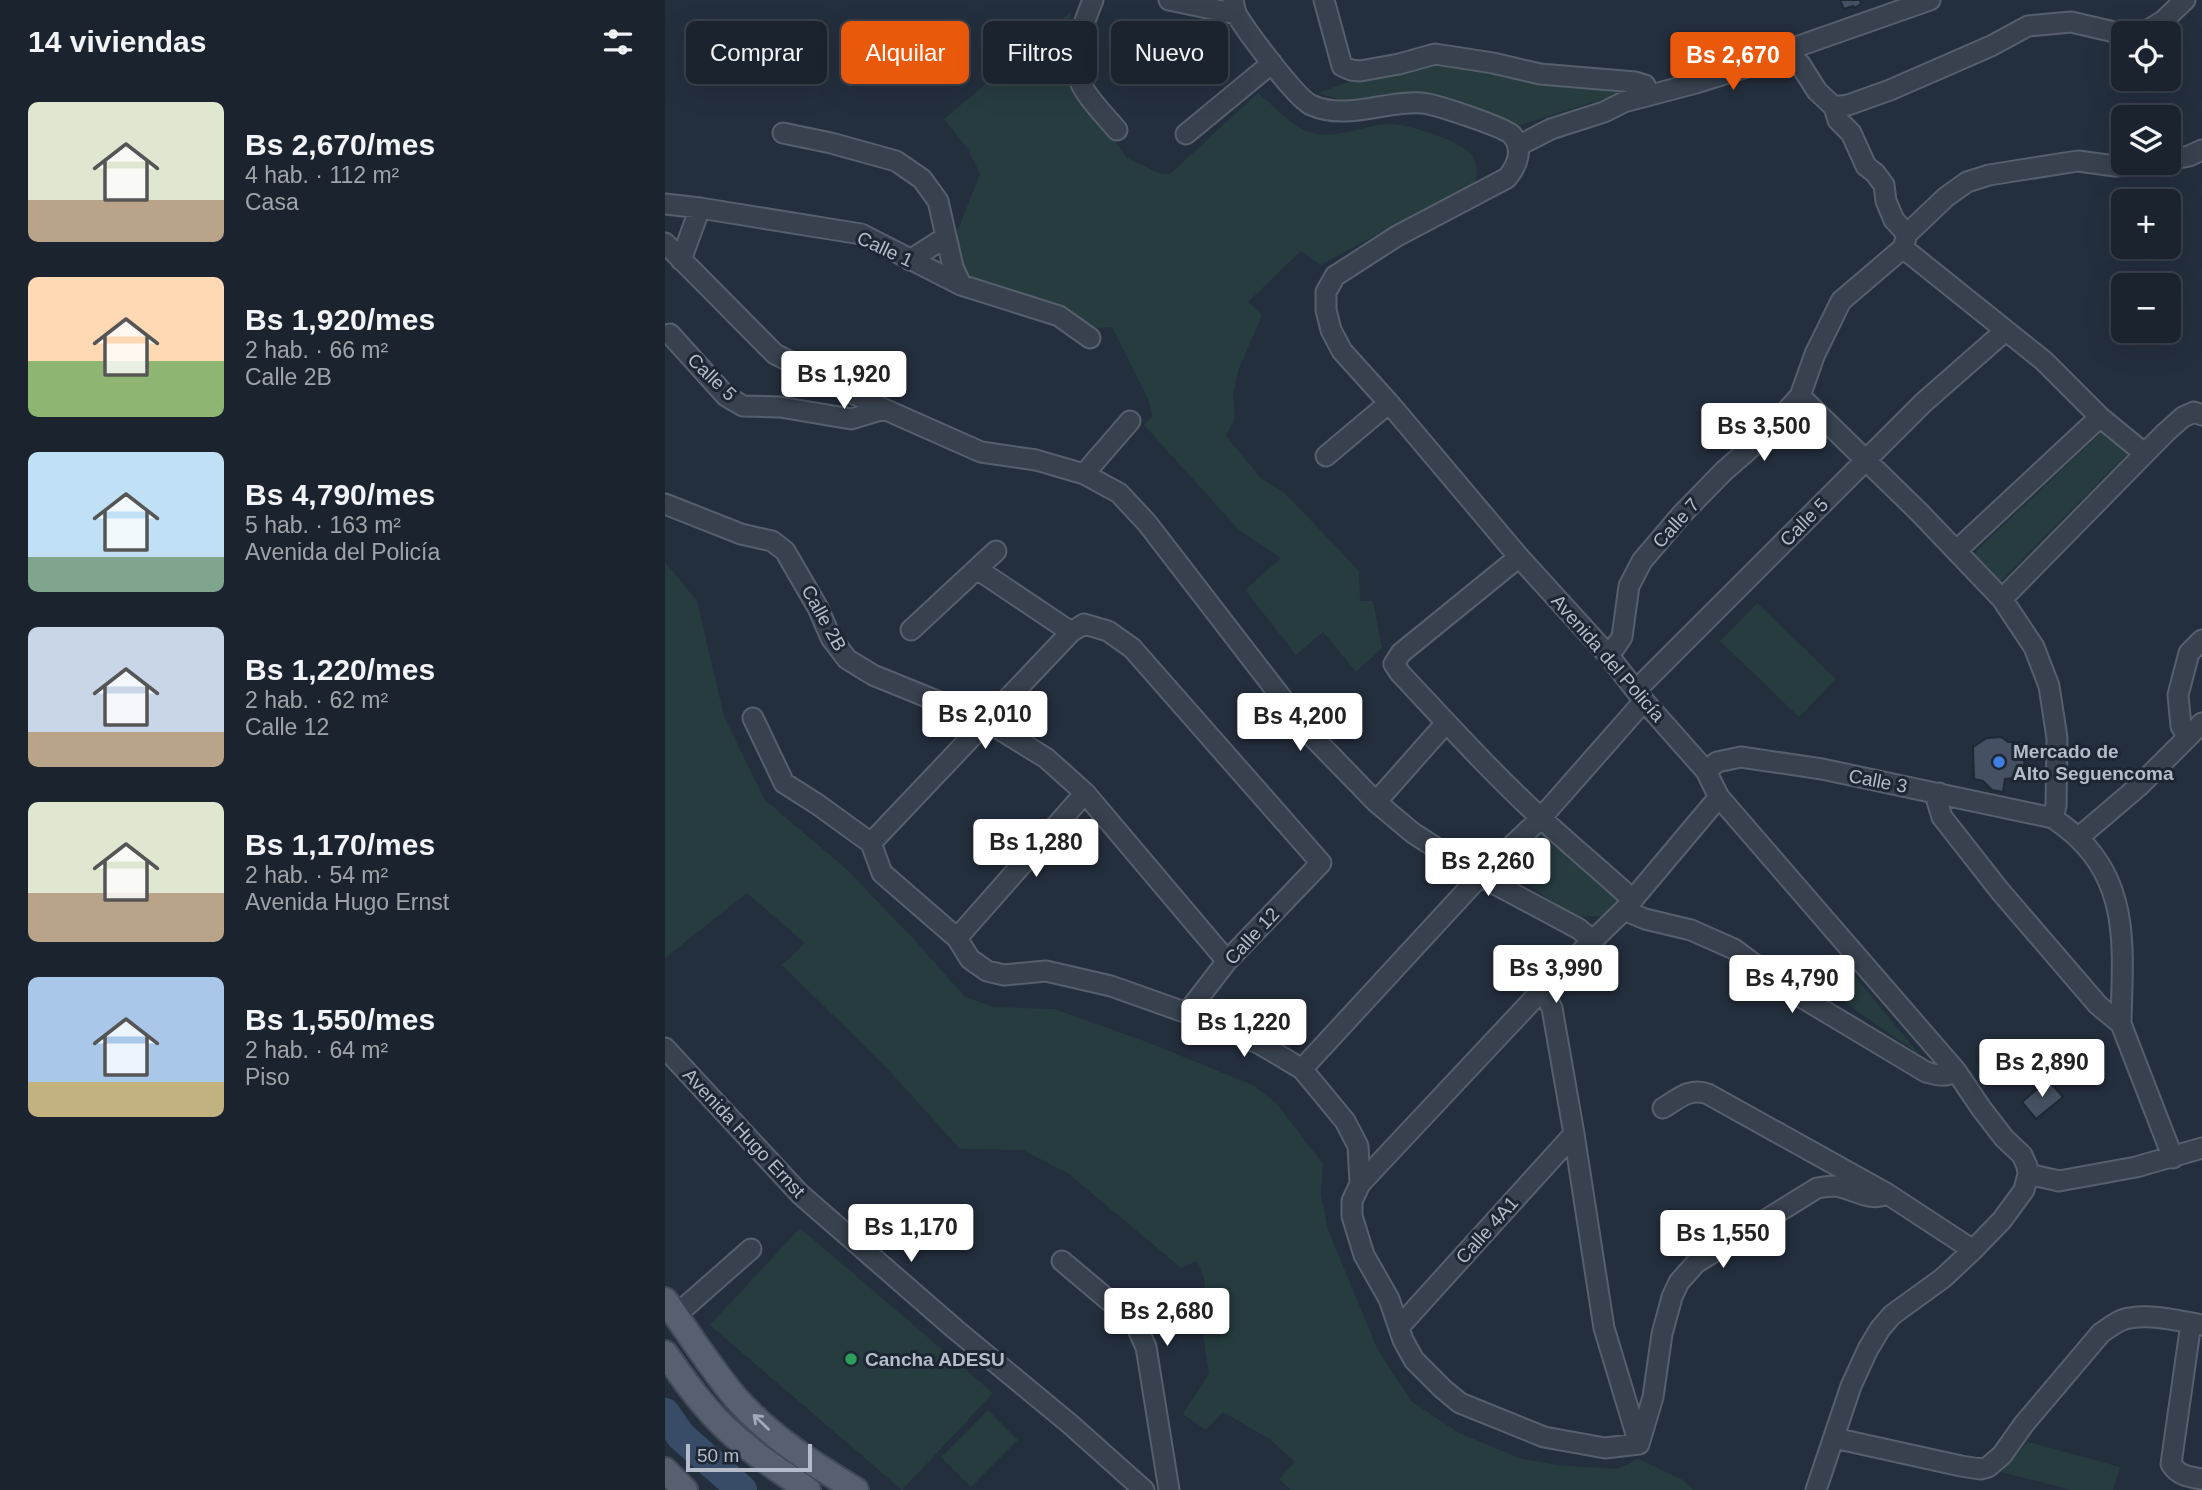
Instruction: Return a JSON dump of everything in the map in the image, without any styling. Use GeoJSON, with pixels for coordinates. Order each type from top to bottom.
{"type":"FeatureCollection","features":[{"type":"Feature","properties":{"kind":"main road"},"geometry":{"type":"LineString","coordinates":[[670,1308],[736,1398],[772,1433],[809,1461],[856,1490]]}},
{"type":"Feature","properties":{"kind":"main road"},"geometry":{"type":"LineString","coordinates":[[665,1353],[701,1401],[728,1431],[773,1467],[808,1490]]}},
{"type":"Feature","properties":{"kind":"main road"},"geometry":{"type":"LineString","coordinates":[[665,1470],[684,1490]]}},
{"type":"Feature","properties":{"kind":"street"},"geometry":{"type":"LineString","coordinates":[[1093,0],[1077,40],[1076,66],[1084,90],[1117,130]]}},
{"type":"Feature","properties":{"kind":"street"},"geometry":{"type":"LineString","coordinates":[[1169,0],[1234,7],[1272,63],[1304,102],[1315,107],[1359,110],[1399,103],[1423,103],[1441,107],[1511,134],[1518,146],[1551,129],[1648,94],[1696,83],[1789,54],[1796,47],[1909,4],[1930,0]]}},
{"type":"Feature","properties":{"kind":"street"},"geometry":{"type":"LineString","coordinates":[[1324,0],[1342,66],[1351,70],[1377,69],[1435,54],[1540,74],[1636,82],[1645,85],[1648,94]]}},
{"type":"Feature","properties":{"kind":"street"},"geometry":{"type":"LineString","coordinates":[[2164,21],[2185,0]]}},
{"type":"Feature","properties":{"kind":"street"},"geometry":{"type":"LineString","coordinates":[[1836,113],[1848,105],[1890,90],[1991,46],[2028,26],[2071,22],[2111,31]]}},
{"type":"Feature","properties":{"kind":"street"},"geometry":{"type":"LineString","coordinates":[[1789,54],[1800,64],[1817,91],[1851,133],[1866,166],[1881,181],[1894,220],[1905,241],[2005,331],[2044,361],[2100,417],[2144,453]]}},
{"type":"Feature","properties":{"kind":"street"},"geometry":{"type":"LineString","coordinates":[[1186,134],[1272,63]]}},
{"type":"Feature","properties":{"kind":"street"},"geometry":{"type":"LineString","coordinates":[[783,133],[896,161],[922,179],[938,201],[953,267],[961,285]]}},
{"type":"Feature","properties":{"kind":"street","name":"Avenida del Policía"},"geometry":{"type":"LineString","coordinates":[[1518,146],[1517,163],[1507,178],[1397,236],[1335,276],[1326,292],[1326,310],[1331,330],[1342,351],[1519,557],[1609,656],[1706,771],[1719,797],[1956,1071],[2004,1138],[2022,1155],[2028,1174]]}},
{"type":"Feature","properties":{"kind":"street"},"geometry":{"type":"LineString","coordinates":[[2181,158],[2202,150]]}},
{"type":"Feature","properties":{"kind":"street","name":"Calle 7"},"geometry":{"type":"LineString","coordinates":[[1609,656],[1622,637],[1629,586],[1642,561],[1682,514],[1724,471],[1763,438],[1800,396],[1815,354],[1841,301],[1905,241],[1946,197],[1967,182],[1989,175],[2078,161],[2111,165]]}},
{"type":"Feature","properties":{"kind":"street","name":"Calle 1"},"geometry":{"type":"LineString","coordinates":[[665,204],[861,234],[961,285],[1059,316],[1090,338]]}},
{"type":"Feature","properties":{"kind":"street"},"geometry":{"type":"LineString","coordinates":[[681,260],[700,208]]}},
{"type":"Feature","properties":{"kind":"street"},"geometry":{"type":"LineString","coordinates":[[910,260],[946,237]]}},
{"type":"Feature","properties":{"kind":"street"},"geometry":{"type":"LineString","coordinates":[[665,243],[775,354],[884,409],[981,452],[1036,460],[1084,474],[1119,493],[1147,523],[1308,732],[1376,802],[1413,833],[1480,876],[1579,929],[1592,940]]}},
{"type":"Feature","properties":{"kind":"street","name":"Calle 5"},"geometry":{"type":"LineString","coordinates":[[1302,1069],[1480,876],[1541,818],[1640,695],[1923,403],[2005,331]]}},
{"type":"Feature","properties":{"kind":"street","name":"Calle 5"},"geometry":{"type":"LineString","coordinates":[[670,334],[726,396],[743,406],[780,407],[851,419],[884,409]]}},
{"type":"Feature","properties":{"kind":"street"},"geometry":{"type":"LineString","coordinates":[[1800,396],[1867,459],[2002,599],[2034,647],[2049,687],[2057,738],[2056,806],[2053,818],[2078,838],[2098,860],[2115,894],[2123,933],[2121,1024],[2173,1158]]}},
{"type":"Feature","properties":{"kind":"street"},"geometry":{"type":"LineString","coordinates":[[1326,456],[1389,403]]}},
{"type":"Feature","properties":{"kind":"street"},"geometry":{"type":"LineString","coordinates":[[2002,599],[2144,453],[2183,417],[2194,412],[2202,415]]}},
{"type":"Feature","properties":{"kind":"street"},"geometry":{"type":"LineString","coordinates":[[1956,551],[2100,417]]}},
{"type":"Feature","properties":{"kind":"street"},"geometry":{"type":"LineString","coordinates":[[1084,474],[1130,421]]}},
{"type":"Feature","properties":{"kind":"street","name":"Calle 2B"},"geometry":{"type":"LineString","coordinates":[[665,504],[741,534],[772,541],[785,551],[818,608],[831,638],[847,659],[873,675],[986,721],[1046,758],[1085,793],[1227,961]]}},
{"type":"Feature","properties":{"kind":"street"},"geometry":{"type":"LineString","coordinates":[[911,630],[996,551]]}},
{"type":"Feature","properties":{"kind":"street"},"geometry":{"type":"LineString","coordinates":[[1519,557],[1401,653],[1394,664],[1400,673],[1541,818],[1594,863],[1629,905],[1645,919],[1691,930],[1734,949],[1786,988],[1926,1072],[1941,1076],[1956,1071]]}},
{"type":"Feature","properties":{"kind":"street"},"geometry":{"type":"LineString","coordinates":[[871,844],[1071,632],[977,569]]}},
{"type":"Feature","properties":{"kind":"street","name":"Calle 12"},"geometry":{"type":"LineString","coordinates":[[1071,632],[1084,624],[1108,631],[1132,648],[1321,863],[1227,961],[1187,1013]]}},
{"type":"Feature","properties":{"kind":"street"},"geometry":{"type":"LineString","coordinates":[[2187,737],[2181,726],[2178,695],[2189,653],[2202,640]]}},
{"type":"Feature","properties":{"kind":"street"},"geometry":{"type":"LineString","coordinates":[[753,718],[784,783],[871,844],[883,873],[957,937],[970,959],[987,971],[1004,975],[1046,971],[1111,986],[1187,1013],[1260,1044],[1302,1069],[1345,1121],[1358,1146],[1360,1184]]}},
{"type":"Feature","properties":{"kind":"street"},"geometry":{"type":"LineString","coordinates":[[1376,802],[1446,723]]}},
{"type":"Feature","properties":{"kind":"street"},"geometry":{"type":"LineString","coordinates":[[2078,838],[2139,786],[2202,723]]}},
{"type":"Feature","properties":{"kind":"street","name":"Calle 3"},"geometry":{"type":"LineString","coordinates":[[1706,771],[1717,762],[1741,757],[1822,769],[2053,818]]}},
{"type":"Feature","properties":{"kind":"street"},"geometry":{"type":"LineString","coordinates":[[957,937],[1085,793]]}},
{"type":"Feature","properties":{"kind":"street"},"geometry":{"type":"LineString","coordinates":[[1939,793],[1937,801],[1942,817],[2000,891],[2098,1005],[2121,1024]]}},
{"type":"Feature","properties":{"kind":"street"},"geometry":{"type":"LineString","coordinates":[[1639,1444],[1605,1448],[1544,1437],[1460,1403],[1443,1389],[1414,1360],[1403,1340],[1389,1299],[1364,1255],[1352,1216],[1352,1201],[1360,1184],[1542,990],[1629,905],[1719,797]]}},
{"type":"Feature","properties":{"kind":"street"},"geometry":{"type":"LineString","coordinates":[[1542,990],[1552,1008],[1604,1328],[1639,1444]]}},
{"type":"Feature","properties":{"kind":"street","name":"Avenida Hugo Ernst"},"geometry":{"type":"LineString","coordinates":[[665,1048],[800,1194],[1144,1490]]}},
{"type":"Feature","properties":{"kind":"street"},"geometry":{"type":"LineString","coordinates":[[1663,1108],[1690,1092],[1700,1091],[1886,1193],[1973,1250]]}},
{"type":"Feature","properties":{"kind":"street","name":"Calle 4A1"},"geometry":{"type":"LineString","coordinates":[[1400,1326],[1574,1134]]}},
{"type":"Feature","properties":{"kind":"street"},"geometry":{"type":"LineString","coordinates":[[1816,1490],[1851,1386],[1880,1329],[1892,1315],[1943,1278],[2003,1220],[2024,1190],[2028,1174],[2059,1181],[2173,1158],[2202,1148]]}},
{"type":"Feature","properties":{"kind":"street"},"geometry":{"type":"LineString","coordinates":[[1639,1444],[1653,1397],[1662,1334],[1672,1297],[1679,1282],[1696,1264],[1817,1188],[1840,1187],[1874,1197],[1882,1197],[1886,1193]]}},
{"type":"Feature","properties":{"kind":"street"},"geometry":{"type":"LineString","coordinates":[[670,1308],[751,1250]]}},
{"type":"Feature","properties":{"kind":"street"},"geometry":{"type":"LineString","coordinates":[[1062,1261],[1136,1325],[1146,1347],[1169,1490]]}},
{"type":"Feature","properties":{"kind":"street"},"geometry":{"type":"LineString","coordinates":[[1834,1438],[1961,1466],[1980,1469],[1989,1467],[2002,1455],[2024,1424],[2101,1333],[2115,1323],[2144,1317],[2196,1324],[2171,1464],[2176,1472],[2202,1479]]}},
{"type":"Feature","properties":{"kind":"green space"},"geometry":{"type":"Polygon","coordinates":[[[1071,12],[1070,21],[1060,21],[1071,12]]]}},
{"type":"Feature","properties":{"kind":"green space"},"geometry":{"type":"Polygon","coordinates":[[[1414,63],[1447,64],[1497,75],[1633,90],[1517,126],[1446,99],[1404,93],[1370,103],[1351,103],[1318,93],[1378,71],[1414,63]]]}},
{"type":"Feature","properties":{"kind":"green space"},"geometry":{"type":"Polygon","coordinates":[[[986,84],[1073,84],[1127,158],[1161,174],[1170,174],[1258,93],[1289,120],[1309,132],[1329,135],[1397,124],[1431,133],[1454,142],[1469,152],[1476,163],[1475,183],[1320,265],[1301,251],[1248,302],[1262,315],[1238,371],[1233,396],[1235,418],[1226,436],[1261,478],[1285,493],[1359,571],[1360,601],[1373,601],[1382,648],[1356,672],[1323,632],[1296,655],[1245,590],[1281,558],[1238,529],[1144,425],[1152,416],[1149,401],[1112,327],[1098,328],[1077,324],[954,281],[951,247],[980,174],[968,149],[944,119],[986,84]]]}},
{"type":"Feature","properties":{"kind":"green space"},"geometry":{"type":"Polygon","coordinates":[[[2104,430],[2126,444],[2127,454],[2001,581],[1994,579],[1974,558],[1976,551],[2104,430]]]}},
{"type":"Feature","properties":{"kind":"green space"},"geometry":{"type":"Polygon","coordinates":[[[665,562],[697,601],[724,716],[764,799],[845,868],[965,997],[994,1007],[1054,1009],[1147,1042],[1255,1086],[1277,1104],[1323,1164],[1321,1195],[1328,1230],[1377,1348],[1411,1401],[1459,1433],[1519,1458],[1556,1465],[1617,1469],[1638,1459],[1683,1480],[1693,1490],[1291,1490],[1279,1479],[1295,1462],[1271,1440],[1223,1412],[1206,1430],[1183,1414],[1209,1373],[1203,1335],[1205,1280],[1197,1261],[1181,1268],[1069,1174],[1023,1150],[960,1149],[884,1065],[782,965],[805,943],[747,893],[665,958],[665,562]]]}},
{"type":"Feature","properties":{"kind":"green space"},"geometry":{"type":"Polygon","coordinates":[[[1757,603],[1836,679],[1799,717],[1720,641],[1757,603]]]}},
{"type":"Feature","properties":{"kind":"green space"},"geometry":{"type":"Polygon","coordinates":[[[1544,827],[1619,895],[1606,916],[1575,917],[1505,869],[1544,827]]]}},
{"type":"Feature","properties":{"kind":"green space"},"geometry":{"type":"Polygon","coordinates":[[[1844,963],[1919,1054],[1820,985],[1844,963]]]}},
{"type":"Feature","properties":{"kind":"green space","name":"Cancha ADESU"},"geometry":{"type":"Polygon","coordinates":[[[800,1228],[993,1393],[902,1490],[710,1325],[800,1228]]]}},
{"type":"Feature","properties":{"kind":"green space"},"geometry":{"type":"Polygon","coordinates":[[[988,1410],[1018,1440],[971,1487],[941,1457],[988,1410]]]}},
{"type":"Feature","properties":{"kind":"green space"},"geometry":{"type":"Polygon","coordinates":[[[2028,1442],[2120,1467],[2113,1490],[2072,1490],[2001,1472],[2028,1442]]]}},
{"type":"Feature","properties":{"kind":"building"},"geometry":{"type":"Polygon","coordinates":[[[1840,0],[1860,0],[1861,4],[1844,9],[1840,0]]]}},
{"type":"Feature","properties":{"kind":"building","name":"Mercado de Alto Seguencoma"},"geometry":{"type":"Polygon","coordinates":[[[2001,737],[2008,742],[2023,742],[2025,777],[2005,779],[2003,792],[1992,790],[1983,781],[1974,779],[1973,747],[1987,738],[2001,737]]]}},
{"type":"Feature","properties":{"kind":"building"},"geometry":{"type":"Polygon","coordinates":[[[2048,1080],[2063,1097],[2036,1119],[2022,1102],[2048,1080]]]}},
{"type":"Feature","properties":{"kind":"waterway"},"geometry":{"type":"LineString","coordinates":[[665,1413],[681,1436],[742,1490]]}},
{"type":"Feature","properties":{"kind":"place","name":"Mercado de Alto Seguencoma"},"geometry":{"type":"Point","coordinates":[1999,762]}},
{"type":"Feature","properties":{"kind":"place","name":"Cancha ADESU"},"geometry":{"type":"Point","coordinates":[851,1359]}}]}
